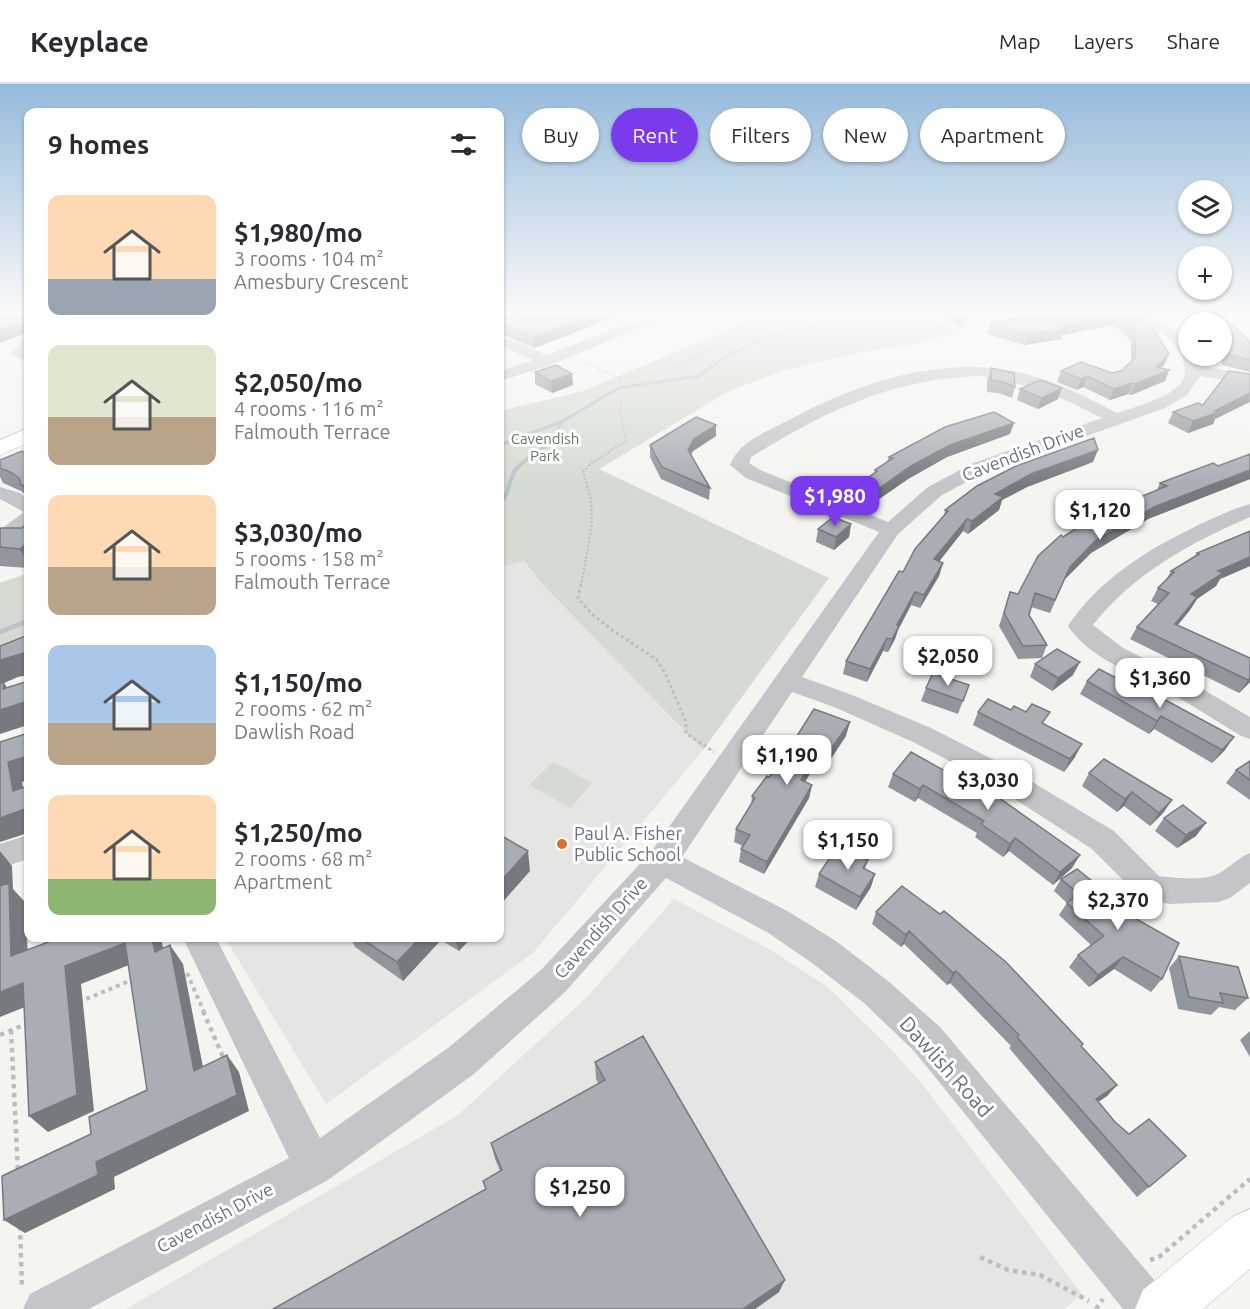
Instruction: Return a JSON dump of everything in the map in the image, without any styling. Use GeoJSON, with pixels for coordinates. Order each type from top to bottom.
{"type":"FeatureCollection","features":[{"type":"Feature","properties":{"kind":"main road"},"geometry":{"type":"LineString","coordinates":[[0,448],[24,437]]}},
{"type":"Feature","properties":{"kind":"main road"},"geometry":{"type":"LineString","coordinates":[[1162,1309],[1250,1235]]}},
{"type":"Feature","properties":{"kind":"street"},"geometry":{"type":"LineString","coordinates":[[891,530],[753,474],[739,465],[743,454],[811,414],[880,388],[950,371]]}},
{"type":"Feature","properties":{"kind":"street"},"geometry":{"type":"LineString","coordinates":[[975,371],[1014,376],[1055,388],[1116,419]]}},
{"type":"Feature","properties":{"kind":"street","name":"Cavendish Drive"},"geometry":{"type":"LineString","coordinates":[[34,1304],[314,1166],[460,1061],[553,981],[663,861],[891,530],[935,491],[978,468],[1159,404],[1177,395],[1192,380],[1192,371]]}},
{"type":"Feature","properties":{"kind":"street"},"geometry":{"type":"LineString","coordinates":[[1222,371],[1250,379]]}},
{"type":"Feature","properties":{"kind":"street"},"geometry":{"type":"LineString","coordinates":[[0,493],[14,497],[24,504]]}},
{"type":"Feature","properties":{"kind":"street"},"geometry":{"type":"LineString","coordinates":[[1250,510],[1207,528],[1155,555],[1118,584],[1080,626],[1095,642],[1122,660],[1153,673],[1250,729]]}},
{"type":"Feature","properties":{"kind":"street"},"geometry":{"type":"LineString","coordinates":[[24,520],[4,537],[24,538]]}},
{"type":"Feature","properties":{"kind":"street"},"geometry":{"type":"LineString","coordinates":[[786,681],[843,701],[912,731],[994,772],[1103,840],[1149,888],[1169,891],[1219,889],[1250,866]]}},
{"type":"Feature","properties":{"kind":"street"},"geometry":{"type":"LineString","coordinates":[[0,856],[24,848]]}},
{"type":"Feature","properties":{"kind":"street","name":"Dawlish Road"},"geometry":{"type":"LineString","coordinates":[[663,861],[778,922],[824,952],[885,1000],[927,1039],[1151,1309]]}},
{"type":"Feature","properties":{"kind":"street"},"geometry":{"type":"LineString","coordinates":[[201,942],[314,1166]]}},
{"type":"Feature","properties":{"kind":"path"},"geometry":{"type":"LineString","coordinates":[[605,371],[618,377],[642,376],[661,371]]}},
{"type":"Feature","properties":{"kind":"path"},"geometry":{"type":"LineString","coordinates":[[618,377],[626,390]]}},
{"type":"Feature","properties":{"kind":"path"},"geometry":{"type":"LineString","coordinates":[[621,401],[619,412],[625,427],[626,441],[592,462],[583,472],[591,500],[591,513],[588,557],[578,598],[592,614],[612,630],[642,647],[656,659],[665,673],[686,722],[686,732],[714,751],[728,766]]}},
{"type":"Feature","properties":{"kind":"path"},"geometry":{"type":"LineString","coordinates":[[76,1003],[141,976]]}},
{"type":"Feature","properties":{"kind":"path"},"geometry":{"type":"LineString","coordinates":[[0,1035],[33,1021]]}},
{"type":"Feature","properties":{"kind":"path"},"geometry":{"type":"LineString","coordinates":[[11,1030],[18,1182]]}},
{"type":"Feature","properties":{"kind":"path"},"geometry":{"type":"LineString","coordinates":[[1152,1258],[1159,1257],[1250,1179]]}},
{"type":"Feature","properties":{"kind":"path"},"geometry":{"type":"LineString","coordinates":[[20,1217],[34,1304]]}},
{"type":"Feature","properties":{"kind":"path"},"geometry":{"type":"LineString","coordinates":[[980,1257],[1008,1270],[1040,1275],[1089,1301]]}},
{"type":"Feature","properties":{"kind":"path"},"geometry":{"type":"LineString","coordinates":[[1096,1309],[1103,1298]]}},
{"type":"Feature","properties":{"kind":"shaded area","name":"Paul A. Fisher Public School"},"geometry":{"type":"Polygon","coordinates":[[[523,561],[540,582],[703,750],[533,953],[326,1104],[227,942],[504,942],[504,566],[523,561]]]}},
{"type":"Feature","properties":{"kind":"shaded area"},"geometry":{"type":"Polygon","coordinates":[[[674,899],[769,949],[828,987],[891,1049],[927,1090],[1082,1294],[1064,1309],[126,1309],[458,1115],[587,997],[674,899]]]}},
{"type":"Feature","properties":{"kind":"green space","name":"Cavendish Park"},"geometry":{"type":"Polygon","coordinates":[[[630,371],[781,371],[727,392],[599,469],[829,578],[703,750],[540,582],[524,561],[504,566],[504,410],[583,391],[630,371]]]}},
{"type":"Feature","properties":{"kind":"green space"},"geometry":{"type":"Polygon","coordinates":[[[24,574],[24,647],[0,656],[0,583],[24,574]]]}},
{"type":"Feature","properties":{"kind":"green space"},"geometry":{"type":"Polygon","coordinates":[[[552,763],[592,783],[571,808],[529,785],[552,763]]]}},
{"type":"Feature","properties":{"kind":"building"},"geometry":{"type":"Polygon","coordinates":[[[567,371],[572,374],[551,381],[535,372],[567,371]]]}},
{"type":"Feature","properties":{"kind":"building"},"geometry":{"type":"Polygon","coordinates":[[[991,371],[1014,373],[1015,387],[1003,382],[991,380],[991,371]]]}},
{"type":"Feature","properties":{"kind":"building"},"geometry":{"type":"Polygon","coordinates":[[[1061,371],[1112,373],[1166,371],[1135,384],[1114,389],[1087,376],[1081,379],[1061,371]]]}},
{"type":"Feature","properties":{"kind":"building"},"geometry":{"type":"Polygon","coordinates":[[[1229,371],[1250,374],[1250,393],[1215,411],[1219,412],[1193,421],[1173,412],[1198,403],[1203,405],[1229,371]]]}},
{"type":"Feature","properties":{"kind":"building"},"geometry":{"type":"Polygon","coordinates":[[[1040,380],[1062,388],[1042,398],[1020,389],[1040,380]]]}},
{"type":"Feature","properties":{"kind":"building"},"geometry":{"type":"Polygon","coordinates":[[[994,412],[1014,423],[950,445],[911,466],[874,492],[858,485],[893,458],[889,457],[945,427],[994,412]]]}},
{"type":"Feature","properties":{"kind":"building"},"geometry":{"type":"Polygon","coordinates":[[[696,417],[716,425],[694,439],[688,450],[710,488],[662,467],[650,445],[696,417]]]}},
{"type":"Feature","properties":{"kind":"building"},"geometry":{"type":"Polygon","coordinates":[[[1094,438],[1098,450],[1031,474],[995,494],[1003,497],[972,521],[967,519],[934,559],[943,563],[924,595],[915,592],[892,639],[887,638],[870,669],[846,661],[899,571],[903,572],[915,549],[948,511],[945,510],[977,486],[1016,466],[1094,438]]]}},
{"type":"Feature","properties":{"kind":"building"},"geometry":{"type":"Polygon","coordinates":[[[22,451],[24,452],[24,486],[20,484],[20,479],[0,468],[0,460],[22,451]]]}},
{"type":"Feature","properties":{"kind":"building"},"geometry":{"type":"Polygon","coordinates":[[[1250,454],[1250,470],[1154,507],[1096,540],[1070,567],[1055,600],[1035,593],[1029,615],[1047,645],[1023,646],[1004,613],[1010,592],[1018,594],[1038,556],[1061,535],[1063,537],[1094,517],[1089,514],[1120,498],[1126,496],[1133,500],[1167,486],[1160,483],[1213,463],[1218,466],[1250,454]]]}},
{"type":"Feature","properties":{"kind":"building"},"geometry":{"type":"Polygon","coordinates":[[[833,517],[851,524],[836,537],[818,529],[833,517]]]}},
{"type":"Feature","properties":{"kind":"building"},"geometry":{"type":"Polygon","coordinates":[[[24,526],[24,546],[20,549],[0,547],[0,528],[22,528],[24,526]]]}},
{"type":"Feature","properties":{"kind":"building"},"geometry":{"type":"Polygon","coordinates":[[[1250,531],[1250,557],[1218,571],[1223,573],[1191,594],[1197,597],[1175,624],[1250,658],[1250,678],[1248,680],[1137,627],[1169,593],[1158,588],[1174,572],[1171,571],[1199,554],[1197,553],[1250,531]]]}},
{"type":"Feature","properties":{"kind":"building"},"geometry":{"type":"Polygon","coordinates":[[[24,637],[24,653],[0,660],[0,646],[24,637]]]}},
{"type":"Feature","properties":{"kind":"building"},"geometry":{"type":"Polygon","coordinates":[[[1057,649],[1080,662],[1058,678],[1035,664],[1057,649]]]}},
{"type":"Feature","properties":{"kind":"building"},"geometry":{"type":"Polygon","coordinates":[[[1099,669],[1143,692],[1145,689],[1234,737],[1222,750],[1161,716],[1157,721],[1087,681],[1099,669]]]}},
{"type":"Feature","properties":{"kind":"building"},"geometry":{"type":"Polygon","coordinates":[[[933,673],[969,685],[963,701],[926,688],[933,673]]]}},
{"type":"Feature","properties":{"kind":"building"},"geometry":{"type":"Polygon","coordinates":[[[4,682],[3,689],[24,682],[24,702],[0,710],[0,684],[4,682]]]}},
{"type":"Feature","properties":{"kind":"building"},"geometry":{"type":"Polygon","coordinates":[[[988,699],[1011,710],[1014,706],[1026,712],[1032,704],[1050,712],[1042,723],[1082,744],[1070,759],[978,712],[988,699]]]}},
{"type":"Feature","properties":{"kind":"building"},"geometry":{"type":"Polygon","coordinates":[[[814,709],[850,722],[833,746],[823,743],[801,780],[812,785],[767,862],[741,849],[750,835],[736,829],[755,798],[752,796],[767,776],[769,777],[776,769],[814,709]]]}},
{"type":"Feature","properties":{"kind":"building"},"geometry":{"type":"Polygon","coordinates":[[[24,734],[24,757],[8,762],[13,791],[24,787],[24,809],[0,818],[0,742],[24,734]]]}},
{"type":"Feature","properties":{"kind":"building"},"geometry":{"type":"Polygon","coordinates":[[[911,752],[993,798],[995,795],[1080,855],[1060,872],[1015,838],[1010,844],[981,824],[984,821],[923,785],[920,789],[893,774],[911,752]]]}},
{"type":"Feature","properties":{"kind":"building"},"geometry":{"type":"Polygon","coordinates":[[[1104,759],[1172,800],[1159,813],[1132,792],[1125,799],[1089,773],[1104,759]]]}},
{"type":"Feature","properties":{"kind":"building"},"geometry":{"type":"Polygon","coordinates":[[[1250,761],[1250,780],[1236,770],[1250,761]]]}},
{"type":"Feature","properties":{"kind":"building"},"geometry":{"type":"Polygon","coordinates":[[[1183,805],[1206,823],[1186,835],[1164,818],[1183,805]]]}},
{"type":"Feature","properties":{"kind":"building"},"geometry":{"type":"Polygon","coordinates":[[[504,837],[528,851],[504,878],[504,837]]]}},
{"type":"Feature","properties":{"kind":"building"},"geometry":{"type":"Polygon","coordinates":[[[839,844],[868,860],[863,868],[875,874],[860,897],[819,874],[839,844]]]}},
{"type":"Feature","properties":{"kind":"building"},"geometry":{"type":"Polygon","coordinates":[[[1077,869],[1126,908],[1122,911],[1179,943],[1162,979],[1123,957],[1098,975],[1078,955],[1104,936],[1067,903],[1079,894],[1061,879],[1077,869]]]}},
{"type":"Feature","properties":{"kind":"building"},"geometry":{"type":"Polygon","coordinates":[[[9,883],[11,956],[48,942],[153,942],[155,952],[170,945],[194,1071],[227,1055],[237,1095],[96,1162],[98,1175],[4,1220],[2,1176],[91,1134],[89,1117],[147,1090],[125,943],[65,966],[77,1095],[29,1116],[23,983],[0,992],[0,886],[9,883]]]}},
{"type":"Feature","properties":{"kind":"building"},"geometry":{"type":"Polygon","coordinates":[[[902,886],[940,914],[944,911],[1006,962],[1083,1044],[1081,1046],[1117,1085],[1096,1099],[1115,1122],[1129,1134],[1149,1119],[1186,1156],[1149,1187],[1017,1037],[1019,1035],[956,971],[953,973],[909,931],[906,935],[876,912],[902,886]]]}},
{"type":"Feature","properties":{"kind":"building"},"geometry":{"type":"Polygon","coordinates":[[[366,942],[416,942],[397,962],[366,942]]]}},
{"type":"Feature","properties":{"kind":"building"},"geometry":{"type":"Polygon","coordinates":[[[1179,956],[1238,967],[1248,998],[1220,993],[1223,1003],[1189,997],[1179,956]]]}},
{"type":"Feature","properties":{"kind":"building"},"geometry":{"type":"Polygon","coordinates":[[[643,1036],[785,1280],[743,1309],[273,1309],[486,1189],[483,1181],[502,1170],[491,1143],[605,1080],[595,1062],[643,1036]]]}},
{"type":"Feature","properties":{"kind":"waterway"},"geometry":{"type":"LineString","coordinates":[[561,422],[619,388],[699,376],[706,371]]}},
{"type":"Feature","properties":{"kind":"waterway"},"geometry":{"type":"LineString","coordinates":[[526,435],[561,422]]}},
{"type":"Feature","properties":{"kind":"waterway"},"geometry":{"type":"LineString","coordinates":[[556,435],[561,422]]}},
{"type":"Feature","properties":{"kind":"waterway"},"geometry":{"type":"LineString","coordinates":[[504,444],[530,434]]}},
{"type":"Feature","properties":{"kind":"waterway"},"geometry":{"type":"LineString","coordinates":[[504,499],[516,469],[553,440],[557,434]]}},
{"type":"Feature","properties":{"kind":"waterway"},"geometry":{"type":"LineString","coordinates":[[0,632],[24,623]]}},
{"type":"Feature","properties":{"kind":"place","name":"Paul A. Fisher Public School"},"geometry":{"type":"Point","coordinates":[562,844]}}]}
